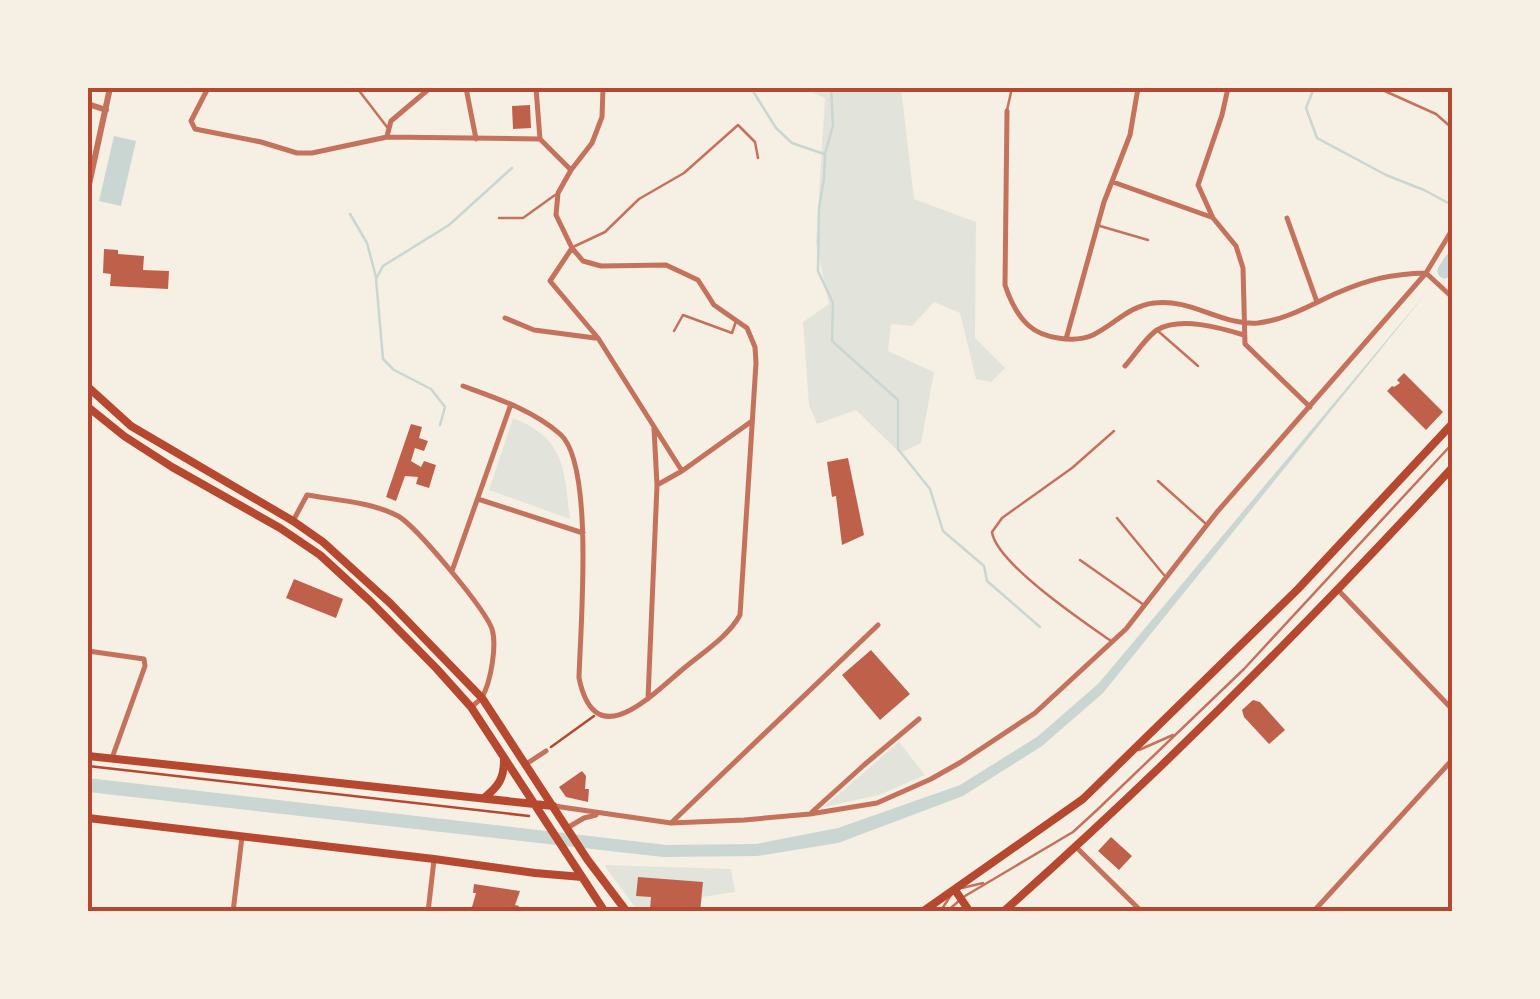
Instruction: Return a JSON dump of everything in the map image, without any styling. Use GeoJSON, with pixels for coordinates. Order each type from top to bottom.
{"type":"FeatureCollection","features":[{"type":"Feature","properties":{"kind":"main road"},"geometry":{"type":"LineString","coordinates":[[88,387],[131,426],[324,542],[390,603],[482,698],[587,859],[627,912]]}},
{"type":"Feature","properties":{"kind":"main road"},"geometry":{"type":"LineString","coordinates":[[88,407],[140,446],[320,555],[425,656],[471,707],[605,912]]}},
{"type":"Feature","properties":{"kind":"main road"},"geometry":{"type":"LineString","coordinates":[[922,912],[1083,799],[1298,589],[1452,424]]}},
{"type":"Feature","properties":{"kind":"main road"},"geometry":{"type":"LineString","coordinates":[[1003,912],[1106,820],[1339,590],[1452,468]]}},
{"type":"Feature","properties":{"kind":"main road"},"geometry":{"type":"LineString","coordinates":[[483,799],[498,787],[504,773],[504,755]]}},
{"type":"Feature","properties":{"kind":"main road"},"geometry":{"type":"LineString","coordinates":[[88,756],[552,806]]}},
{"type":"Feature","properties":{"kind":"main road"},"geometry":{"type":"LineString","coordinates":[[88,818],[582,877]]}},
{"type":"Feature","properties":{"kind":"main road"},"geometry":{"type":"LineString","coordinates":[[955,890],[970,912]]}},
{"type":"Feature","properties":{"kind":"street"},"geometry":{"type":"LineString","coordinates":[[88,189],[110,88]]}},
{"type":"Feature","properties":{"kind":"street"},"geometry":{"type":"LineString","coordinates":[[208,88],[192,126],[199,131],[296,153],[387,137],[540,139]]}},
{"type":"Feature","properties":{"kind":"street"},"geometry":{"type":"LineString","coordinates":[[387,137],[391,122],[430,88]]}},
{"type":"Feature","properties":{"kind":"street"},"geometry":{"type":"LineString","coordinates":[[466,88],[476,140]]}},
{"type":"Feature","properties":{"kind":"street"},"geometry":{"type":"LineString","coordinates":[[536,88],[540,139],[572,170]]}},
{"type":"Feature","properties":{"kind":"street"},"geometry":{"type":"LineString","coordinates":[[463,386],[511,404],[546,424],[567,442],[574,458],[583,533],[579,678],[582,696],[598,714],[624,715],[728,632],[740,615],[756,362],[748,328],[714,306],[698,280],[666,265],[601,266],[583,261],[572,248],[556,215],[558,193],[592,143],[602,117],[603,88]]}},
{"type":"Feature","properties":{"kind":"street"},"geometry":{"type":"LineString","coordinates":[[1066,339],[1112,181],[1130,135],[1138,88]]}},
{"type":"Feature","properties":{"kind":"street"},"geometry":{"type":"LineString","coordinates":[[1228,88],[1197,184],[1214,218],[1236,246],[1243,268],[1245,344],[1310,407]]}},
{"type":"Feature","properties":{"kind":"street"},"geometry":{"type":"LineString","coordinates":[[88,104],[106,110]]}},
{"type":"Feature","properties":{"kind":"street"},"geometry":{"type":"LineString","coordinates":[[1007,110],[1005,286],[1012,304],[1029,326],[1043,334],[1066,339],[1090,337],[1126,312],[1151,303],[1177,302],[1243,324],[1275,320],[1391,274],[1426,274],[1452,297]]}},
{"type":"Feature","properties":{"kind":"street"},"geometry":{"type":"LineString","coordinates":[[1112,181],[1214,218]]}},
{"type":"Feature","properties":{"kind":"street"},"geometry":{"type":"LineString","coordinates":[[1288,218],[1317,302]]}},
{"type":"Feature","properties":{"kind":"street"},"geometry":{"type":"LineString","coordinates":[[552,806],[671,823],[810,814],[877,802],[961,762],[1035,713],[1126,629],[1207,524],[1426,274],[1452,230]]}},
{"type":"Feature","properties":{"kind":"street"},"geometry":{"type":"LineString","coordinates":[[572,248],[550,281],[598,338],[682,470]]}},
{"type":"Feature","properties":{"kind":"street"},"geometry":{"type":"LineString","coordinates":[[505,318],[534,330],[598,338]]}},
{"type":"Feature","properties":{"kind":"street"},"geometry":{"type":"LineString","coordinates":[[1125,366],[1157,330],[1196,323],[1244,335]]}},
{"type":"Feature","properties":{"kind":"street"},"geometry":{"type":"LineString","coordinates":[[452,573],[511,404]]}},
{"type":"Feature","properties":{"kind":"street"},"geometry":{"type":"LineString","coordinates":[[658,485],[752,421]]}},
{"type":"Feature","properties":{"kind":"street"},"geometry":{"type":"LineString","coordinates":[[648,699],[658,485],[654,428]]}},
{"type":"Feature","properties":{"kind":"street"},"geometry":{"type":"LineString","coordinates":[[293,521],[307,495],[376,508],[413,527],[491,625],[495,644],[482,698],[471,707]]}},
{"type":"Feature","properties":{"kind":"street"},"geometry":{"type":"LineString","coordinates":[[478,498],[583,533]]}},
{"type":"Feature","properties":{"kind":"street"},"geometry":{"type":"LineString","coordinates":[[1339,590],[1452,709]]}},
{"type":"Feature","properties":{"kind":"street"},"geometry":{"type":"LineString","coordinates":[[671,823],[878,625]]}},
{"type":"Feature","properties":{"kind":"street"},"geometry":{"type":"LineString","coordinates":[[88,651],[144,659],[145,666],[112,758]]}},
{"type":"Feature","properties":{"kind":"street"},"geometry":{"type":"LineString","coordinates":[[810,814],[919,719]]}},
{"type":"Feature","properties":{"kind":"street"},"geometry":{"type":"LineString","coordinates":[[526,764],[546,751]]}},
{"type":"Feature","properties":{"kind":"street"},"geometry":{"type":"LineString","coordinates":[[1313,912],[1452,760]]}},
{"type":"Feature","properties":{"kind":"street"},"geometry":{"type":"LineString","coordinates":[[569,830],[584,818],[599,814]]}},
{"type":"Feature","properties":{"kind":"street"},"geometry":{"type":"LineString","coordinates":[[233,912],[242,837]]}},
{"type":"Feature","properties":{"kind":"street"},"geometry":{"type":"LineString","coordinates":[[1076,847],[1142,912]]}},
{"type":"Feature","properties":{"kind":"street"},"geometry":{"type":"LineString","coordinates":[[428,912],[434,859]]}},
{"type":"Feature","properties":{"kind":"lane"},"geometry":{"type":"LineString","coordinates":[[357,88],[388,128]]}},
{"type":"Feature","properties":{"kind":"lane"},"geometry":{"type":"LineString","coordinates":[[1007,110],[1012,88]]}},
{"type":"Feature","properties":{"kind":"lane"},"geometry":{"type":"LineString","coordinates":[[1378,88],[1436,114],[1452,128]]}},
{"type":"Feature","properties":{"kind":"lane"},"geometry":{"type":"LineString","coordinates":[[572,248],[605,232],[639,199],[684,173],[738,125],[756,142],[758,158]]}},
{"type":"Feature","properties":{"kind":"lane"},"geometry":{"type":"LineString","coordinates":[[499,218],[524,218],[558,193]]}},
{"type":"Feature","properties":{"kind":"lane"},"geometry":{"type":"LineString","coordinates":[[1098,226],[1148,240]]}},
{"type":"Feature","properties":{"kind":"lane"},"geometry":{"type":"LineString","coordinates":[[674,331],[683,315],[732,334],[737,319]]}},
{"type":"Feature","properties":{"kind":"lane"},"geometry":{"type":"LineString","coordinates":[[1157,330],[1198,366]]}},
{"type":"Feature","properties":{"kind":"lane"},"geometry":{"type":"LineString","coordinates":[[1112,642],[1018,568],[996,545],[992,532],[1002,518],[1072,468],[1114,431]]}},
{"type":"Feature","properties":{"kind":"lane"},"geometry":{"type":"LineString","coordinates":[[943,912],[1072,832],[1097,810],[1244,669],[1452,444]]}},
{"type":"Feature","properties":{"kind":"lane"},"geometry":{"type":"LineString","coordinates":[[1158,481],[1207,524]]}},
{"type":"Feature","properties":{"kind":"lane"},"geometry":{"type":"LineString","coordinates":[[1118,518],[1166,577]]}},
{"type":"Feature","properties":{"kind":"lane"},"geometry":{"type":"LineString","coordinates":[[1080,560],[1144,605]]}},
{"type":"Feature","properties":{"kind":"lane"},"geometry":{"type":"LineString","coordinates":[[1128,754],[1174,734]]}},
{"type":"Feature","properties":{"kind":"lane"},"geometry":{"type":"LineString","coordinates":[[1097,810],[1106,820]]}},
{"type":"Feature","properties":{"kind":"lane"},"geometry":{"type":"LineString","coordinates":[[943,912],[955,890],[989,882]]}},
{"type":"Feature","properties":{"kind":"path"},"geometry":{"type":"LineString","coordinates":[[546,751],[598,714]]}},
{"type":"Feature","properties":{"kind":"path"},"geometry":{"type":"LineString","coordinates":[[88,766],[529,816]]}},
{"type":"Feature","properties":{"kind":"shaded area"},"geometry":{"type":"Polygon","coordinates":[[[803,88],[901,88],[914,199],[976,222],[975,338],[1005,368],[991,382],[976,379],[960,313],[934,302],[912,326],[891,324],[888,351],[934,372],[921,443],[900,453],[856,410],[817,424],[809,405],[803,322],[829,304],[816,243],[825,98],[803,88]]]}},
{"type":"Feature","properties":{"kind":"shaded area"},"geometry":{"type":"Polygon","coordinates":[[[114,136],[136,141],[121,206],[99,201],[114,136]]]}},
{"type":"Feature","properties":{"kind":"shaded area"},"geometry":{"type":"Polygon","coordinates":[[[1427,292],[1103,693],[1042,746],[963,796],[838,843],[757,856],[663,857],[88,792],[88,778],[667,845],[756,844],[838,828],[960,785],[1037,737],[1099,683],[1427,292]]]}},
{"type":"Feature","properties":{"kind":"shaded area"},"geometry":{"type":"Polygon","coordinates":[[[513,418],[530,426],[553,446],[563,471],[570,519],[489,490],[513,418]]]}},
{"type":"Feature","properties":{"kind":"shaded area"},"geometry":{"type":"Polygon","coordinates":[[[899,742],[925,775],[879,795],[824,807],[899,742]]]}},
{"type":"Feature","properties":{"kind":"shaded area"},"geometry":{"type":"Polygon","coordinates":[[[604,865],[731,869],[735,892],[702,897],[700,911],[638,911],[604,865]]]}},
{"type":"Feature","properties":{"kind":"building"},"geometry":{"type":"Polygon","coordinates":[[[530,105],[531,128],[513,129],[512,106],[530,105]]]}},
{"type":"Feature","properties":{"kind":"building"},"geometry":{"type":"Polygon","coordinates":[[[104,249],[144,256],[143,270],[169,271],[168,289],[110,286],[111,274],[103,273],[104,249]]]}},
{"type":"Feature","properties":{"kind":"building"},"geometry":{"type":"Polygon","coordinates":[[[1404,373],[1443,412],[1426,430],[1387,391],[1400,383],[1397,380],[1404,373]]]}},
{"type":"Feature","properties":{"kind":"building"},"geometry":{"type":"Polygon","coordinates":[[[411,424],[422,427],[419,438],[428,441],[424,451],[415,448],[411,461],[421,467],[424,461],[436,465],[429,488],[416,484],[418,477],[405,476],[396,501],[386,497],[411,424]]]}},
{"type":"Feature","properties":{"kind":"building"},"geometry":{"type":"Polygon","coordinates":[[[848,458],[864,535],[842,545],[827,462],[848,458]]]}},
{"type":"Feature","properties":{"kind":"building"},"geometry":{"type":"Polygon","coordinates":[[[294,579],[343,599],[336,618],[286,598],[294,579]]]}},
{"type":"Feature","properties":{"kind":"building"},"geometry":{"type":"Polygon","coordinates":[[[871,650],[910,694],[880,720],[842,675],[871,650]]]}},
{"type":"Feature","properties":{"kind":"building"},"geometry":{"type":"Polygon","coordinates":[[[1253,700],[1260,702],[1285,730],[1269,744],[1244,717],[1242,710],[1253,700]]]}},
{"type":"Feature","properties":{"kind":"building"},"geometry":{"type":"Polygon","coordinates":[[[582,771],[586,776],[585,789],[589,789],[588,802],[566,797],[559,787],[582,771]]]}},
{"type":"Feature","properties":{"kind":"building"},"geometry":{"type":"Polygon","coordinates":[[[1111,837],[1132,856],[1119,870],[1098,851],[1111,837]]]}},
{"type":"Feature","properties":{"kind":"building"},"geometry":{"type":"Polygon","coordinates":[[[638,877],[703,882],[700,912],[650,910],[651,897],[636,896],[638,877]]]}},
{"type":"Feature","properties":{"kind":"building"},"geometry":{"type":"Polygon","coordinates":[[[474,884],[520,891],[515,905],[519,906],[518,912],[472,907],[474,884]]]}},
{"type":"Feature","properties":{"kind":"waterway"},"geometry":{"type":"LineString","coordinates":[[751,88],[776,128],[792,143],[824,154]]}},
{"type":"Feature","properties":{"kind":"waterway"},"geometry":{"type":"LineString","coordinates":[[831,88],[833,125],[825,154],[819,209],[818,271],[833,303],[832,341],[898,400],[898,449],[930,489],[943,531],[984,566],[987,581],[1040,627]]}},
{"type":"Feature","properties":{"kind":"waterway"},"geometry":{"type":"LineString","coordinates":[[1314,88],[1306,108],[1317,138],[1452,205]]}},
{"type":"Feature","properties":{"kind":"waterway"},"geometry":{"type":"LineString","coordinates":[[440,425],[445,407],[431,389],[394,370],[383,359],[376,279],[383,266],[449,225],[512,168]]}},
{"type":"Feature","properties":{"kind":"waterway"},"geometry":{"type":"LineString","coordinates":[[350,214],[367,243],[376,277]]}},
{"type":"Feature","properties":{"kind":"waterway"},"geometry":{"type":"LineString","coordinates":[[1445,271],[1452,260]]}}]}
